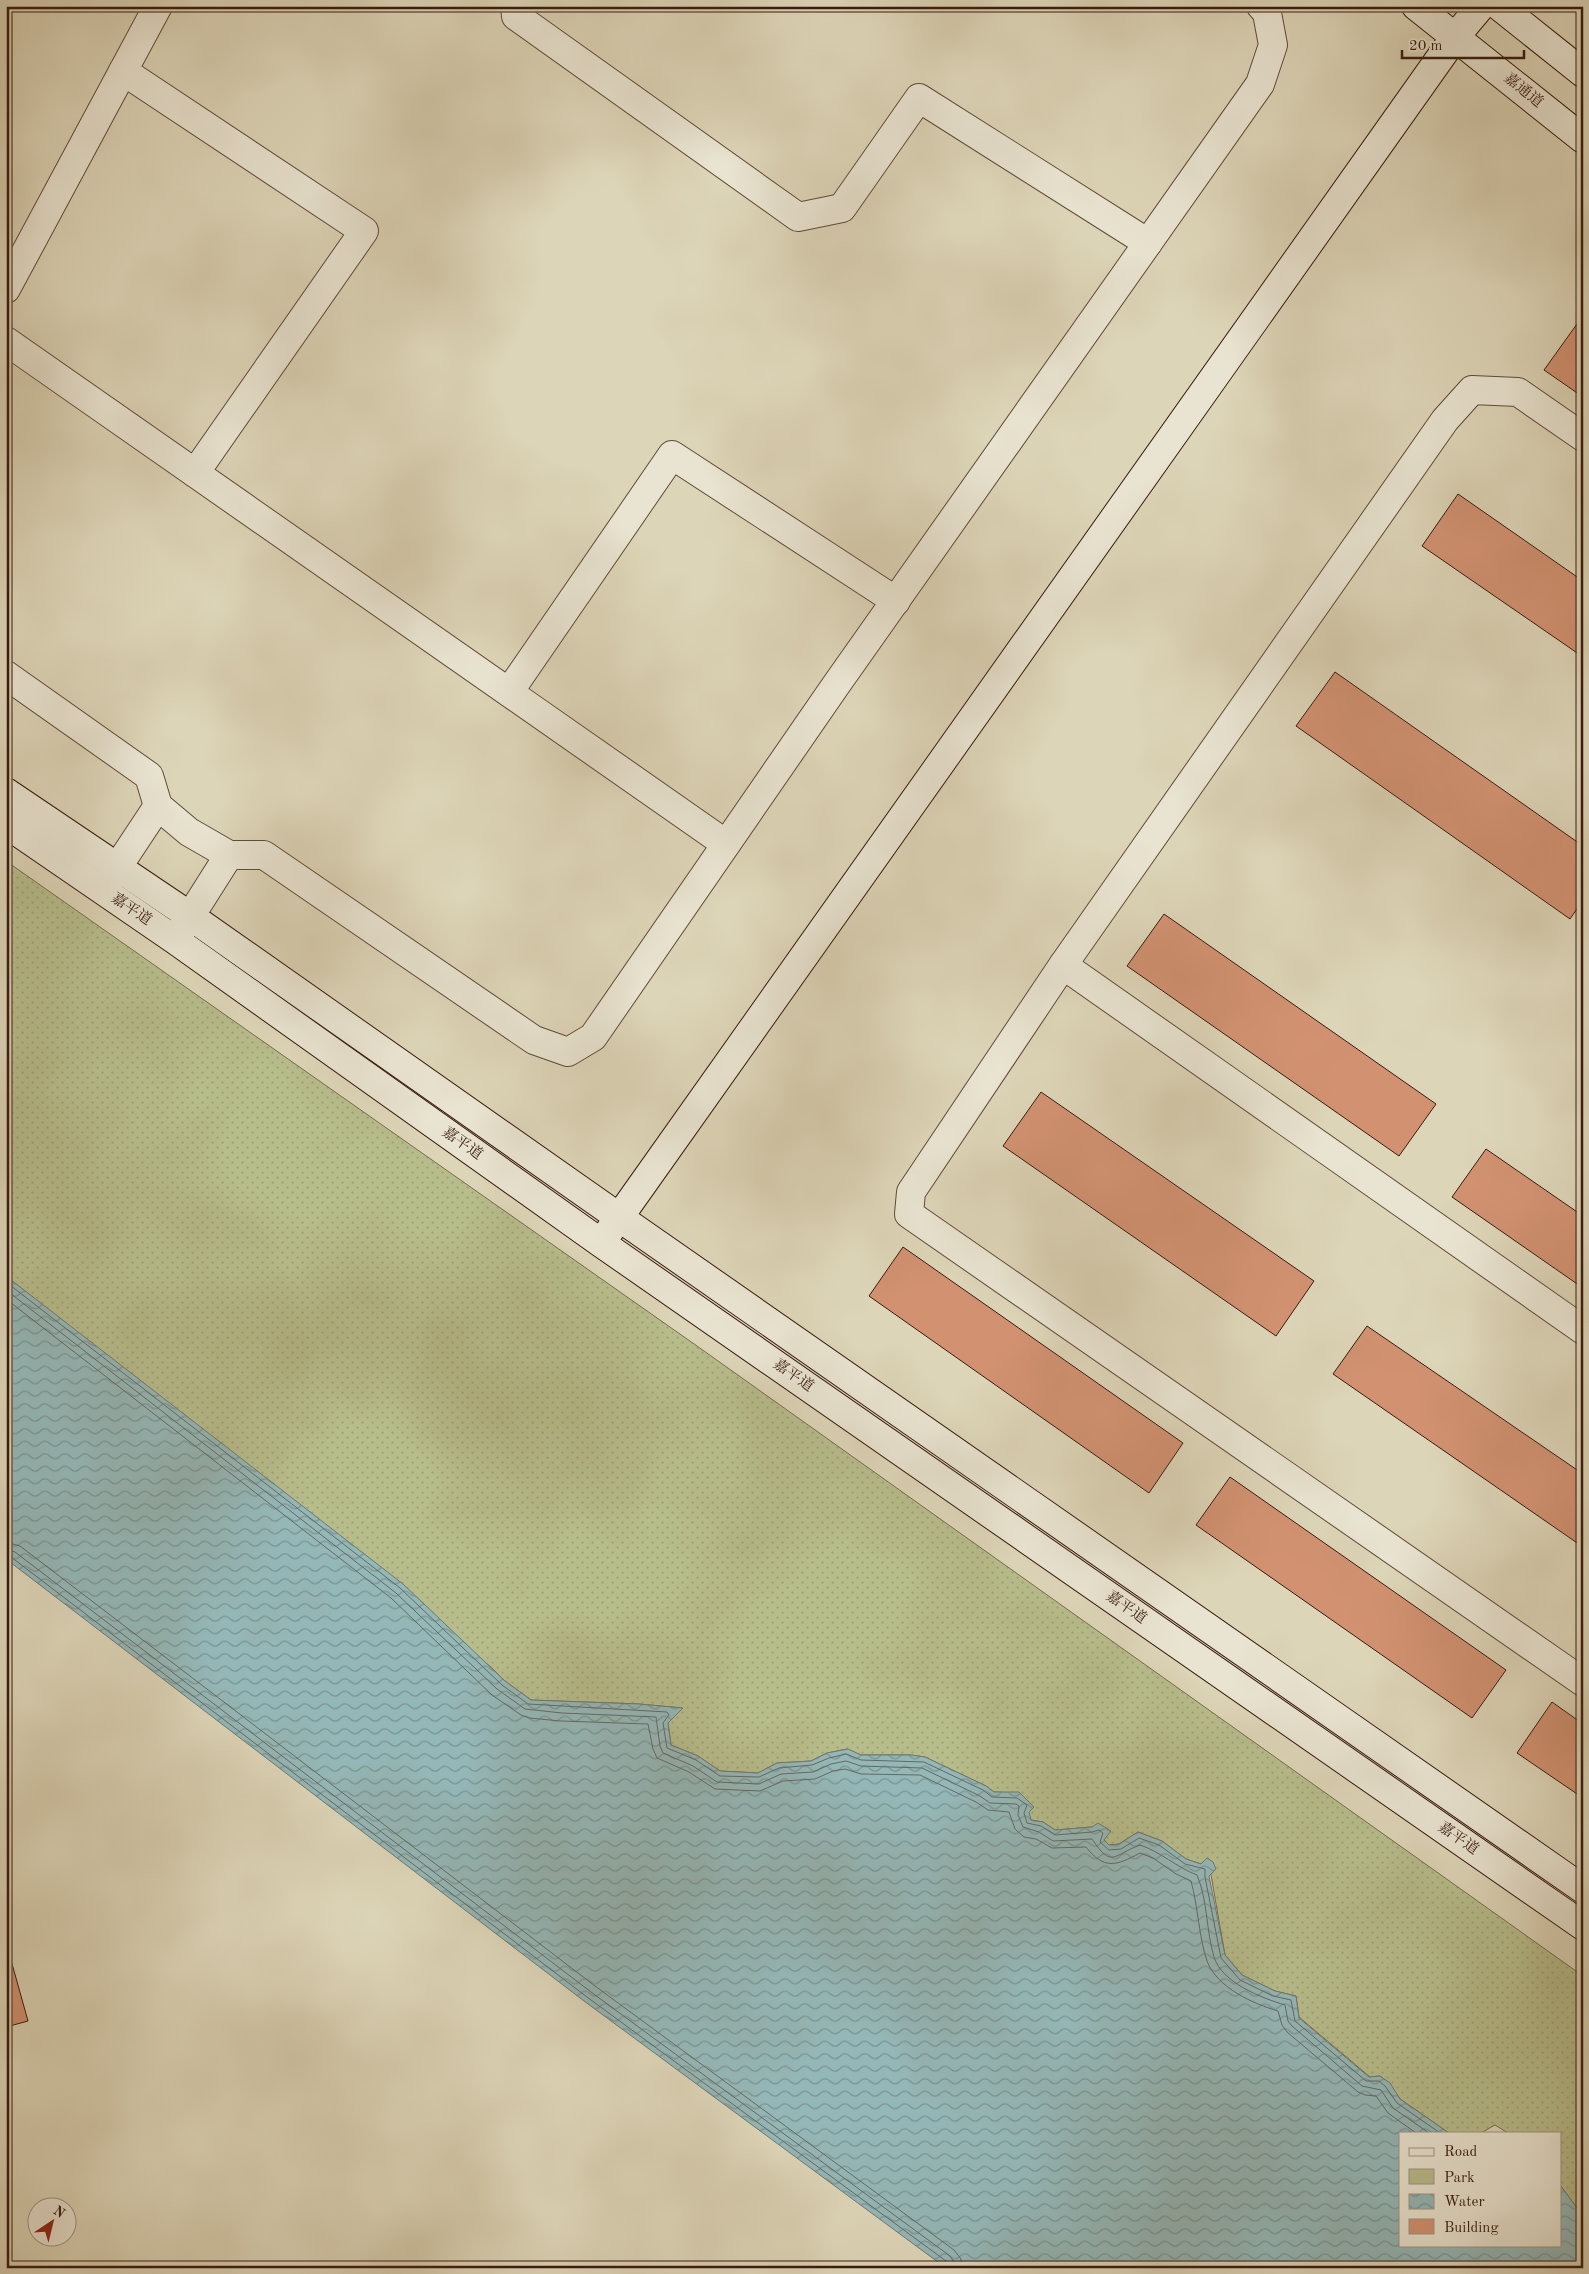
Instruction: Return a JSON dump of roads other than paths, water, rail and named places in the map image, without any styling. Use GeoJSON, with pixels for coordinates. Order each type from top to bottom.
{"type":"FeatureCollection","features":[{"type":"Feature","properties":{"kind":"street"},"geometry":{"type":"LineString","coordinates":[[6,289],[158,6]]}},
{"type":"Feature","properties":{"kind":"street"},"geometry":{"type":"LineString","coordinates":[[515,6],[516,16],[798,217],[842,208],[919,98],[1148,243]]}},
{"type":"Feature","properties":{"kind":"street"},"geometry":{"type":"LineString","coordinates":[[6,675],[148,776],[158,806],[188,832],[229,856],[264,855],[534,1040],[568,1052],[593,1037],[896,601],[1260,84],[1273,45],[1267,13],[1260,6]]}},
{"type":"Feature","properties":{"kind":"street","name":"嘉通道"},"geometry":{"type":"LineString","coordinates":[[1416,6],[1583,139]]}},
{"type":"Feature","properties":{"kind":"street"},"geometry":{"type":"LineString","coordinates":[[601,1242],[620,1218],[1455,37],[1481,6]]}},
{"type":"Feature","properties":{"kind":"street"},"geometry":{"type":"LineString","coordinates":[[1499,6],[1583,73]]}},
{"type":"Feature","properties":{"kind":"street"},"geometry":{"type":"LineString","coordinates":[[123,72],[364,231],[195,473]]}},
{"type":"Feature","properties":{"kind":"street"},"geometry":{"type":"LineString","coordinates":[[6,341],[726,844]]}},
{"type":"Feature","properties":{"kind":"street"},"geometry":{"type":"LineString","coordinates":[[1583,436],[1518,392],[1472,390],[1445,420],[1063,965],[911,1192],[909,1214],[1583,1682]]}},
{"type":"Feature","properties":{"kind":"street"},"geometry":{"type":"LineString","coordinates":[[509,692],[672,455],[896,601]]}},
{"type":"Feature","properties":{"kind":"street","name":"嘉平道"},"geometry":{"type":"LineString","coordinates":[[6,792],[190,916],[1583,1889]]}},
{"type":"Feature","properties":{"kind":"street"},"geometry":{"type":"LineString","coordinates":[[102,890],[158,806]]}},
{"type":"Feature","properties":{"kind":"street","name":"嘉平道"},"geometry":{"type":"LineString","coordinates":[[6,824],[175,940],[601,1242],[1583,1926]]}},
{"type":"Feature","properties":{"kind":"street"},"geometry":{"type":"LineString","coordinates":[[175,940],[229,856]]}},
{"type":"Feature","properties":{"kind":"street"},"geometry":{"type":"LineString","coordinates":[[1063,965],[1583,1330]]}},
{"type":"Feature","properties":{"kind":"water"},"geometry":{"type":"Polygon","coordinates":[[[6,1276],[403,1584],[505,1681],[531,1700],[639,1704],[683,1708],[668,1723],[671,1745],[698,1756],[720,1771],[758,1773],[777,1763],[811,1761],[827,1753],[848,1749],[861,1755],[911,1755],[925,1757],[986,1786],[994,1792],[1019,1792],[1034,1807],[1029,1812],[1031,1820],[1043,1822],[1055,1830],[1092,1827],[1098,1823],[1111,1831],[1104,1840],[1109,1845],[1119,1844],[1138,1832],[1162,1841],[1186,1859],[1201,1864],[1207,1858],[1213,1862],[1216,1869],[1209,1876],[1225,1955],[1242,1975],[1275,1991],[1296,1996],[1299,2018],[1369,2077],[1380,2076],[1390,2083],[1400,2099],[1448,2132],[1399,2132],[1399,2246],[1562,2246],[1562,2188],[1583,2216],[1583,2268],[946,2268],[584,2001],[6,1559],[6,1276]]]}}]}
